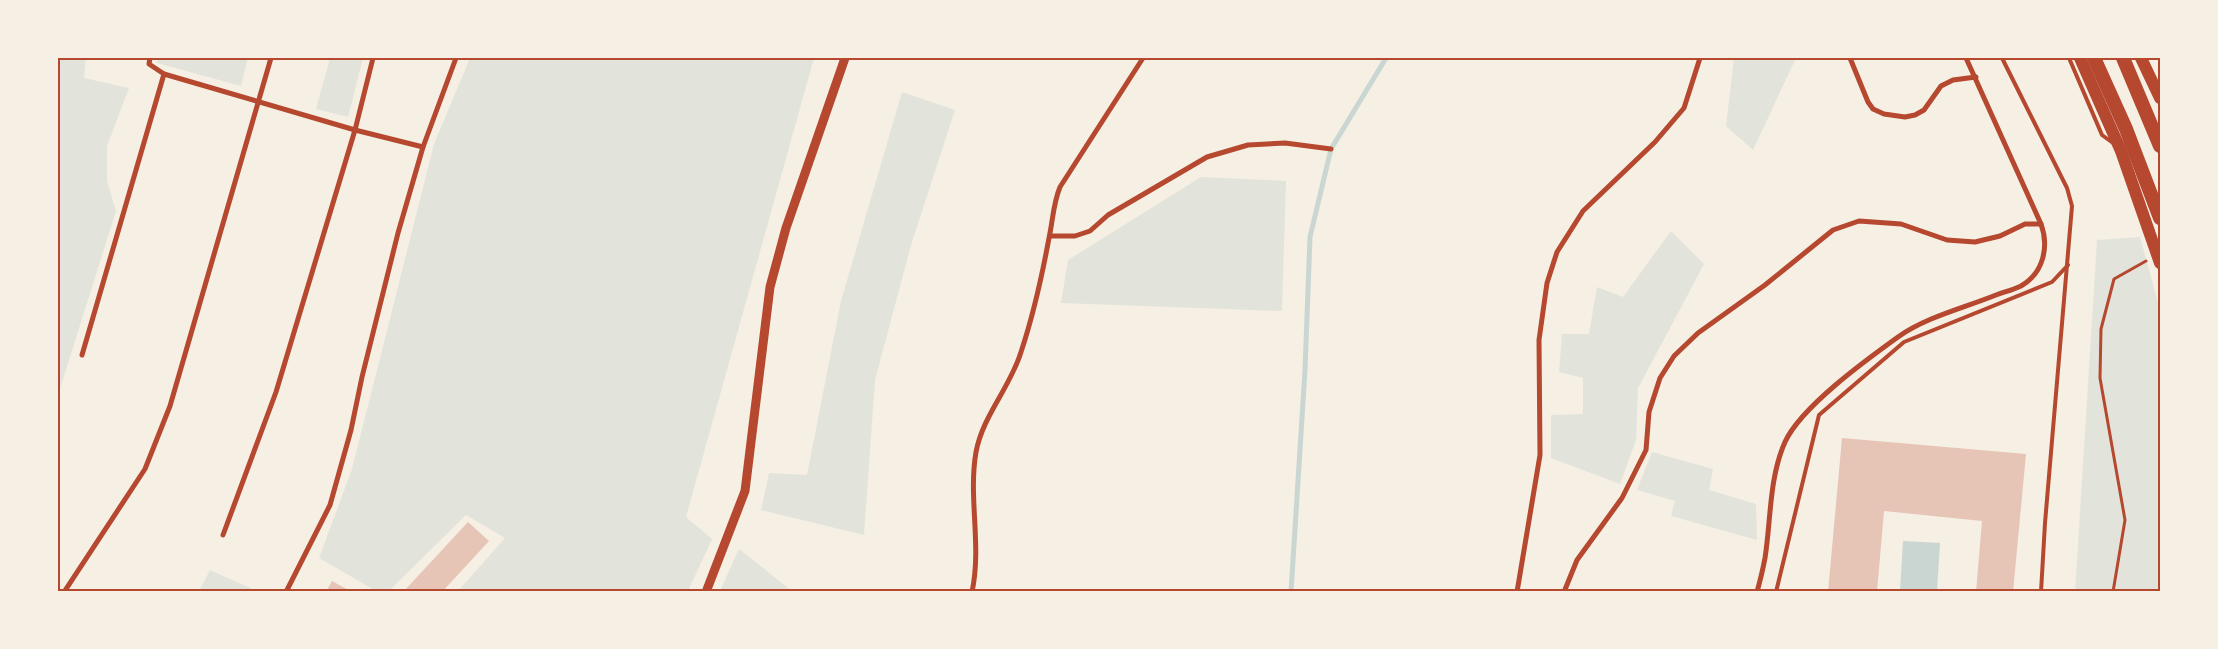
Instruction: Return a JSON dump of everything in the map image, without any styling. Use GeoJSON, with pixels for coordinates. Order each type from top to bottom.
{"type":"FeatureCollection","features":[{"type":"Feature","properties":{"kind":"highway"},"geometry":{"type":"LineString","coordinates":[[2094,58],[2126,129],[2160,218]]}},
{"type":"Feature","properties":{"kind":"highway"},"geometry":{"type":"LineString","coordinates":[[2122,58],[2160,146]]}},
{"type":"Feature","properties":{"kind":"main road"},"geometry":{"type":"LineString","coordinates":[[2080,58],[2118,145],[2159,259]]}},
{"type":"Feature","properties":{"kind":"main road"},"geometry":{"type":"LineString","coordinates":[[2141,58],[2160,98]]}},
{"type":"Feature","properties":{"kind":"street"},"geometry":{"type":"LineString","coordinates":[[150,58],[149,64],[164,74],[355,130],[423,147]]}},
{"type":"Feature","properties":{"kind":"street"},"geometry":{"type":"LineString","coordinates":[[64,592],[144,469],[170,406],[271,58]]}},
{"type":"Feature","properties":{"kind":"street"},"geometry":{"type":"LineString","coordinates":[[223,535],[276,392],[355,130],[373,58]]}},
{"type":"Feature","properties":{"kind":"street"},"geometry":{"type":"LineString","coordinates":[[286,592],[330,505],[352,430],[362,377],[398,233],[423,147],[456,58]]}},
{"type":"Feature","properties":{"kind":"street"},"geometry":{"type":"LineString","coordinates":[[706,592],[745,491],[773,279],[786,228],[845,58]]}},
{"type":"Feature","properties":{"kind":"street"},"geometry":{"type":"LineString","coordinates":[[972,592],[975,554],[972,479],[976,450],[986,419],[1021,354],[1050,236],[1054,203],[1060,187],[1143,58]]}},
{"type":"Feature","properties":{"kind":"street"},"geometry":{"type":"LineString","coordinates":[[1517,592],[1540,455],[1539,340],[1547,283],[1557,252],[1583,211],[1655,142],[1684,108],[1700,58]]}},
{"type":"Feature","properties":{"kind":"street"},"geometry":{"type":"LineString","coordinates":[[1850,58],[1868,102],[1873,109],[1891,115],[1905,117],[1915,115],[1924,110],[1941,86],[1953,80],[1976,77]]}},
{"type":"Feature","properties":{"kind":"street"},"geometry":{"type":"LineString","coordinates":[[1757,592],[1765,560],[1777,469],[1785,442],[1798,420],[1816,403],[1900,335],[1925,322],[2021,286],[2037,271],[2045,252],[2045,236],[2041,224],[1966,58]]}},
{"type":"Feature","properties":{"kind":"street"},"geometry":{"type":"LineString","coordinates":[[82,355],[164,74]]}},
{"type":"Feature","properties":{"kind":"street"},"geometry":{"type":"LineString","coordinates":[[1050,236],[1075,236],[1090,231],[1108,215],[1207,157],[1248,145],[1285,143],[1331,149]]}},
{"type":"Feature","properties":{"kind":"street"},"geometry":{"type":"LineString","coordinates":[[1564,592],[1577,560],[1622,498],[1646,450],[1649,412],[1660,378],[1674,356],[1698,333],[1765,285],[1833,230],[1860,221],[1902,224],[1947,240],[1975,242],[2000,236],[2025,224],[2041,224]]}},
{"type":"Feature","properties":{"kind":"lane"},"geometry":{"type":"LineString","coordinates":[[2002,58],[2067,188],[2072,206],[2045,523],[2041,592]]}},
{"type":"Feature","properties":{"kind":"lane"},"geometry":{"type":"LineString","coordinates":[[2069,58],[2102,135],[2106,140],[2118,145]]}},
{"type":"Feature","properties":{"kind":"lane"},"geometry":{"type":"LineString","coordinates":[[1776,592],[1819,415],[1904,342],[2052,282],[2068,265]]}},
{"type":"Feature","properties":{"kind":"path"},"geometry":{"type":"LineString","coordinates":[[2113,592],[2125,520],[2100,378],[2101,329],[2114,279],[2159,259]]}},
{"type":"Feature","properties":{"kind":"shaded area"},"geometry":{"type":"Polygon","coordinates":[[[58,58],[86,58],[84,78],[129,88],[107,146],[107,181],[116,211],[58,395],[58,58]]]}},
{"type":"Feature","properties":{"kind":"shaded area"},"geometry":{"type":"Polygon","coordinates":[[[158,58],[248,58],[241,86],[157,63],[158,58]]]}},
{"type":"Feature","properties":{"kind":"shaded area"},"geometry":{"type":"Polygon","coordinates":[[[330,58],[363,58],[348,117],[316,109],[330,58]]]}},
{"type":"Feature","properties":{"kind":"shaded area"},"geometry":{"type":"Polygon","coordinates":[[[470,58],[814,58],[686,517],[712,539],[688,591],[458,591],[505,538],[466,515],[389,591],[376,591],[319,558],[352,469],[434,144],[470,58]]]}},
{"type":"Feature","properties":{"kind":"shaded area"},"geometry":{"type":"Polygon","coordinates":[[[1734,58],[1796,58],[1753,150],[1726,126],[1734,58]]]}},
{"type":"Feature","properties":{"kind":"shaded area"},"geometry":{"type":"Polygon","coordinates":[[[902,92],[955,110],[911,245],[875,380],[864,535],[761,510],[769,473],[807,475],[841,301],[902,92]]]}},
{"type":"Feature","properties":{"kind":"shaded area"},"geometry":{"type":"Polygon","coordinates":[[[1201,177],[1286,181],[1282,311],[1061,303],[1068,260],[1201,177]]]}},
{"type":"Feature","properties":{"kind":"shaded area"},"geometry":{"type":"Polygon","coordinates":[[[1671,231],[1704,264],[1638,388],[1636,440],[1620,484],[1551,458],[1551,415],[1583,414],[1583,378],[1559,372],[1562,334],[1589,334],[1597,287],[1623,297],[1671,231]]]}},
{"type":"Feature","properties":{"kind":"shaded area"},"geometry":{"type":"Polygon","coordinates":[[[2140,237],[2160,310],[2160,591],[2075,592],[2097,240],[2140,237]]]}},
{"type":"Feature","properties":{"kind":"shaded area"},"geometry":{"type":"Polygon","coordinates":[[[1652,452],[1713,469],[1709,490],[1756,504],[1757,540],[1671,516],[1675,501],[1637,490],[1652,452]]]}},
{"type":"Feature","properties":{"kind":"shaded area"},"geometry":{"type":"Polygon","coordinates":[[[1903,541],[1940,543],[1937,591],[1900,591],[1903,541]]]}},
{"type":"Feature","properties":{"kind":"shaded area"},"geometry":{"type":"Polygon","coordinates":[[[739,549],[792,591],[720,591],[739,549]]]}},
{"type":"Feature","properties":{"kind":"shaded area"},"geometry":{"type":"Polygon","coordinates":[[[210,570],[257,591],[199,591],[210,570]]]}},
{"type":"Feature","properties":{"kind":"building"},"geometry":{"type":"Polygon","coordinates":[[[1842,438],[2026,454],[2013,592],[1976,592],[1982,521],[1884,511],[1877,592],[1828,592],[1842,438]]]}},
{"type":"Feature","properties":{"kind":"building"},"geometry":{"type":"Polygon","coordinates":[[[468,522],[489,541],[442,592],[407,592],[405,590],[468,522]]]}},
{"type":"Feature","properties":{"kind":"building"},"geometry":{"type":"Polygon","coordinates":[[[332,581],[352,592],[326,592],[332,581]]]}},
{"type":"Feature","properties":{"kind":"waterway"},"geometry":{"type":"LineString","coordinates":[[1291,592],[1305,370],[1310,237],[1331,149],[1386,58]]}}]}
